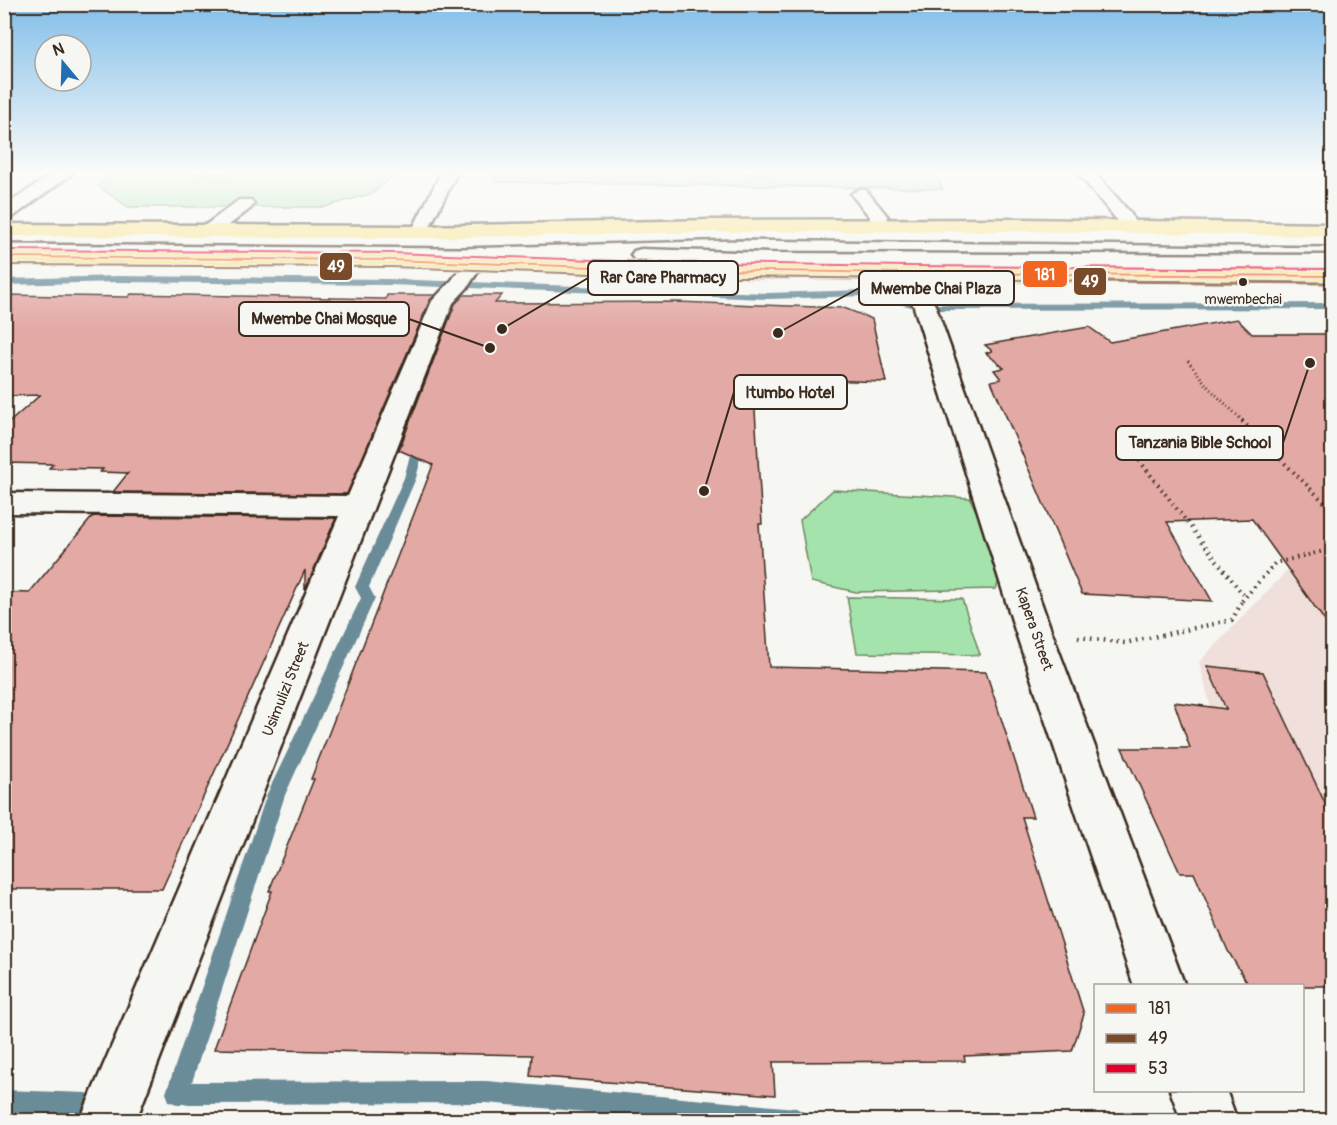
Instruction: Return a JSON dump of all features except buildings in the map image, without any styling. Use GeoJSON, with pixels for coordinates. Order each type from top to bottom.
{"type":"FeatureCollection","features":[{"type":"Feature","properties":{"kind":"highway"},"geometry":{"type":"LineString","coordinates":[[4,230],[418,232],[844,226]]}},
{"type":"Feature","properties":{"kind":"highway"},"geometry":{"type":"LineString","coordinates":[[919,226],[1332,230]]}},
{"type":"Feature","properties":{"kind":"highway"},"geometry":{"type":"LineString","coordinates":[[4,257],[392,260],[473,264],[909,273],[1332,276]]}},
{"type":"Feature","properties":{"kind":"street"},"geometry":{"type":"LineString","coordinates":[[210,231],[217,226]]}},
{"type":"Feature","properties":{"kind":"street"},"geometry":{"type":"LineString","coordinates":[[418,232],[421,226]]}},
{"type":"Feature","properties":{"kind":"street"},"geometry":{"type":"LineString","coordinates":[[4,236],[461,240],[748,232],[1332,239]]}},
{"type":"Feature","properties":{"kind":"street"},"geometry":{"type":"LineString","coordinates":[[4,246],[391,250],[792,260],[1332,261]]}},
{"type":"Feature","properties":{"kind":"street","name":"Usimulizi Street"},"geometry":{"type":"LineString","coordinates":[[108,1120],[362,506],[443,301],[460,284],[473,264]]}},
{"type":"Feature","properties":{"kind":"street","name":"Kapera Street"},"geometry":{"type":"LineString","coordinates":[[909,273],[925,307],[1033,630],[1159,984]]}},
{"type":"Feature","properties":{"kind":"street"},"geometry":{"type":"LineString","coordinates":[[4,503],[362,506]]}},
{"type":"Feature","properties":{"kind":"street"},"geometry":{"type":"LineString","coordinates":[[1199,1092],[1209,1120]]}},
{"type":"Feature","properties":{"kind":"path"},"geometry":{"type":"LineString","coordinates":[[1188,361],[1209,388],[1332,510]]}},
{"type":"Feature","properties":{"kind":"path"},"geometry":{"type":"LineString","coordinates":[[1132,451],[1245,597]]}},
{"type":"Feature","properties":{"kind":"path"},"geometry":{"type":"LineString","coordinates":[[1033,630],[1125,643],[1232,620],[1245,597],[1275,563],[1332,549]]}},
{"type":"Feature","properties":{"kind":"shaded area"},"geometry":{"type":"Polygon","coordinates":[[[1332,566],[1332,945],[1321,937],[1212,712],[1199,662],[1286,572],[1332,566]]]}},
{"type":"Feature","properties":{"kind":"green space"},"geometry":{"type":"Polygon","coordinates":[[[833,490],[970,498],[1003,570],[996,589],[856,592],[811,582],[800,520],[833,490]]]}},
{"type":"Feature","properties":{"kind":"green space"},"geometry":{"type":"Polygon","coordinates":[[[847,597],[962,599],[980,655],[857,653],[847,597]]]}},
{"type":"Feature","properties":{"kind":"waterway"},"geometry":{"type":"LineString","coordinates":[[4,282],[119,279],[389,282],[768,296],[864,293],[925,307],[1332,306]]}},
{"type":"Feature","properties":{"kind":"waterway"},"geometry":{"type":"LineString","coordinates":[[420,440],[410,478],[362,587],[368,598],[276,794],[177,1093],[486,1092],[796,1120]]}},
{"type":"Feature","properties":{"kind":"waterway"},"geometry":{"type":"LineString","coordinates":[[4,1101],[86,1104]]}},
{"type":"Feature","properties":{"kind":"transit line","name":"53"},"geometry":{"type":"LineString","coordinates":[[4,250],[392,253],[649,262],[908,266],[1332,269]]}},
{"type":"Feature","properties":{"kind":"transit line","name":"181"},"geometry":{"type":"LineString","coordinates":[[4,257],[392,260],[649,269],[908,273],[1332,276]]}},
{"type":"Feature","properties":{"kind":"transit line","name":"49"},"geometry":{"type":"LineString","coordinates":[[4,265],[392,267],[649,276],[1332,283]]}},
{"type":"Feature","properties":{"kind":"place","name":"mwembechai"},"geometry":{"type":"Point","coordinates":[1243,282]}},
{"type":"Feature","properties":{"kind":"place","name":"Rar Care Pharmacy"},"geometry":{"type":"Point","coordinates":[502,329]}},
{"type":"Feature","properties":{"kind":"place","name":"Mwembe Chai Plaza"},"geometry":{"type":"Point","coordinates":[778,333]}},
{"type":"Feature","properties":{"kind":"place","name":"Mwembe Chai Mosque"},"geometry":{"type":"Point","coordinates":[490,348]}},
{"type":"Feature","properties":{"kind":"place","name":"Tanzania Bible School"},"geometry":{"type":"Point","coordinates":[1310,363]}},
{"type":"Feature","properties":{"kind":"place","name":"Itumbo Hotel"},"geometry":{"type":"Point","coordinates":[704,491]}}]}
